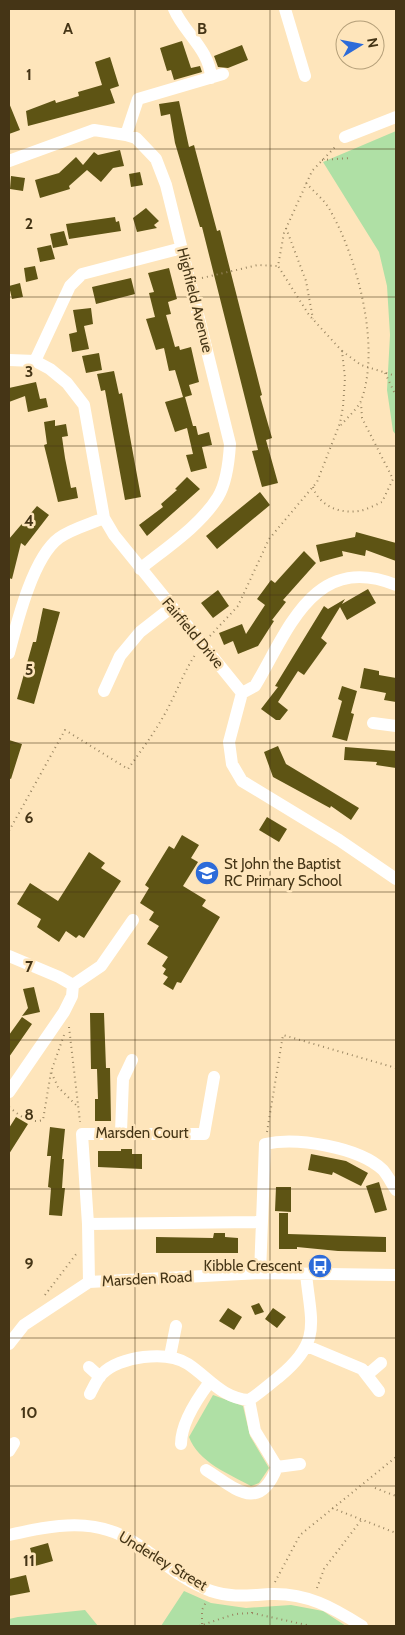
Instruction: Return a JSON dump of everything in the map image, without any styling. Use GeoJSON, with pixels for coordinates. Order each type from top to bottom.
{"type":"FeatureCollection","features":[{"type":"Feature","properties":{"kind":"street"},"geometry":{"type":"LineString","coordinates":[[126,135],[138,100],[217,76],[208,59],[180,22],[174,9]]}},
{"type":"Feature","properties":{"kind":"street"},"geometry":{"type":"LineString","coordinates":[[285,9],[305,76]]}},
{"type":"Feature","properties":{"kind":"street"},"geometry":{"type":"LineString","coordinates":[[345,137],[396,117]]}},
{"type":"Feature","properties":{"kind":"street","name":"Highfield Avenue"},"geometry":{"type":"LineString","coordinates":[[9,161],[94,130],[136,138],[156,158],[166,185],[230,444],[228,468],[218,497],[181,537],[140,569]]}},
{"type":"Feature","properties":{"kind":"street"},"geometry":{"type":"LineString","coordinates":[[35,361],[70,286],[82,274],[182,248]]}},
{"type":"Feature","properties":{"kind":"street","name":"Fairfield Drive"},"geometry":{"type":"LineString","coordinates":[[9,360],[35,361],[50,369],[67,383],[84,405],[104,518],[114,535],[140,569],[242,693]]}},
{"type":"Feature","properties":{"kind":"street"},"geometry":{"type":"LineString","coordinates":[[9,653],[24,598],[39,563],[58,538],[104,518]]}},
{"type":"Feature","properties":{"kind":"street"},"geometry":{"type":"LineString","coordinates":[[396,585],[382,580],[356,576],[326,585],[306,601],[255,686],[242,693],[229,742],[232,764],[242,781],[339,840],[396,879]]}},
{"type":"Feature","properties":{"kind":"street"},"geometry":{"type":"LineString","coordinates":[[104,691],[120,656],[140,632],[172,607]]}},
{"type":"Feature","properties":{"kind":"street"},"geometry":{"type":"LineString","coordinates":[[373,723],[396,726]]}},
{"type":"Feature","properties":{"kind":"street"},"geometry":{"type":"LineString","coordinates":[[73,985],[101,966],[133,920]]}},
{"type":"Feature","properties":{"kind":"street"},"geometry":{"type":"LineString","coordinates":[[9,956],[59,976],[73,985]]}},
{"type":"Feature","properties":{"kind":"street"},"geometry":{"type":"LineString","coordinates":[[9,1092],[64,1012],[72,996],[73,985]]}},
{"type":"Feature","properties":{"kind":"street"},"geometry":{"type":"LineString","coordinates":[[121,1132],[123,1080],[132,1060]]}},
{"type":"Feature","properties":{"kind":"street","name":"Marsden Court"},"geometry":{"type":"LineString","coordinates":[[82,1134],[121,1132],[204,1134],[214,1076]]}},
{"type":"Feature","properties":{"kind":"street"},"geometry":{"type":"LineString","coordinates":[[82,1134],[88,1224],[89,1282]]}},
{"type":"Feature","properties":{"kind":"street"},"geometry":{"type":"LineString","coordinates":[[260,1273],[265,1144],[278,1141],[328,1146],[365,1157],[384,1171],[396,1190]]}},
{"type":"Feature","properties":{"kind":"street"},"geometry":{"type":"LineString","coordinates":[[88,1224],[262,1222]]}},
{"type":"Feature","properties":{"kind":"street","name":"Marsden Road"},"geometry":{"type":"LineString","coordinates":[[9,1344],[24,1325],[89,1282],[260,1273],[396,1276]]}},
{"type":"Feature","properties":{"kind":"street"},"geometry":{"type":"LineString","coordinates":[[249,1400],[295,1364],[308,1346],[311,1324],[306,1274]]}},
{"type":"Feature","properties":{"kind":"street"},"geometry":{"type":"LineString","coordinates":[[170,1356],[176,1326]]}},
{"type":"Feature","properties":{"kind":"street"},"geometry":{"type":"LineString","coordinates":[[308,1346],[353,1364],[367,1375],[379,1391]]}},
{"type":"Feature","properties":{"kind":"street"},"geometry":{"type":"LineString","coordinates":[[90,1394],[100,1377],[114,1366],[129,1360],[170,1356],[188,1364],[209,1383],[228,1395],[249,1400]]}},
{"type":"Feature","properties":{"kind":"street"},"geometry":{"type":"LineString","coordinates":[[367,1375],[381,1363]]}},
{"type":"Feature","properties":{"kind":"street"},"geometry":{"type":"LineString","coordinates":[[89,1367],[100,1377]]}},
{"type":"Feature","properties":{"kind":"street"},"geometry":{"type":"LineString","coordinates":[[180,1444],[183,1431],[198,1399],[209,1383]]}},
{"type":"Feature","properties":{"kind":"street"},"geometry":{"type":"LineString","coordinates":[[249,1400],[255,1431],[278,1467]]}},
{"type":"Feature","properties":{"kind":"street"},"geometry":{"type":"LineString","coordinates":[[278,1467],[300,1464]]}},
{"type":"Feature","properties":{"kind":"street"},"geometry":{"type":"LineString","coordinates":[[206,1470],[245,1495],[254,1494],[266,1487],[278,1467]]}},
{"type":"Feature","properties":{"kind":"street","name":"Underley Street"},"geometry":{"type":"LineString","coordinates":[[9,1535],[54,1525],[76,1524],[100,1527],[114,1531],[136,1543],[167,1566],[211,1591],[229,1596],[270,1594],[303,1596],[334,1608],[362,1626]]}},
{"type":"Feature","properties":{"kind":"path"},"geometry":{"type":"LineString","coordinates":[[345,137],[312,171],[286,228],[278,266],[313,320],[342,351],[361,365],[396,376]]}},
{"type":"Feature","properties":{"kind":"path"},"geometry":{"type":"LineString","coordinates":[[322,160],[350,158]]}},
{"type":"Feature","properties":{"kind":"path"},"geometry":{"type":"LineString","coordinates":[[306,183],[331,210],[352,257],[365,316],[368,368],[361,400],[362,418],[393,479],[382,502],[359,511],[330,508],[316,497],[313,488]]}},
{"type":"Feature","properties":{"kind":"path"},"geometry":{"type":"LineString","coordinates":[[286,228],[306,282],[313,320]]}},
{"type":"Feature","properties":{"kind":"path"},"geometry":{"type":"LineString","coordinates":[[190,281],[258,265],[278,266]]}},
{"type":"Feature","properties":{"kind":"path"},"geometry":{"type":"LineString","coordinates":[[9,831],[65,730],[128,769],[162,719],[180,686],[184,671],[202,643],[238,606],[270,539],[318,482],[339,427],[344,407],[346,378],[342,351]]}},
{"type":"Feature","properties":{"kind":"path"},"geometry":{"type":"LineString","coordinates":[[385,373],[396,396]]}},
{"type":"Feature","properties":{"kind":"path"},"geometry":{"type":"LineString","coordinates":[[339,427],[361,400]]}},
{"type":"Feature","properties":{"kind":"path"},"geometry":{"type":"LineString","coordinates":[[9,1107],[22,1118],[35,1122],[42,1120],[52,1072],[69,1021],[77,1106],[82,1134]]}},
{"type":"Feature","properties":{"kind":"path"},"geometry":{"type":"LineString","coordinates":[[265,1144],[283,1034],[396,1068]]}},
{"type":"Feature","properties":{"kind":"path"},"geometry":{"type":"LineString","coordinates":[[52,1072],[58,1087],[77,1106]]}},
{"type":"Feature","properties":{"kind":"path"},"geometry":{"type":"LineString","coordinates":[[41,1301],[76,1253]]}},
{"type":"Feature","properties":{"kind":"path"},"geometry":{"type":"LineString","coordinates":[[270,1594],[300,1535],[396,1457]]}},
{"type":"Feature","properties":{"kind":"path"},"geometry":{"type":"LineString","coordinates":[[375,1488],[396,1496]]}},
{"type":"Feature","properties":{"kind":"path"},"geometry":{"type":"LineString","coordinates":[[332,1508],[396,1533]]}},
{"type":"Feature","properties":{"kind":"path"},"geometry":{"type":"LineString","coordinates":[[313,1599],[324,1569],[362,1519]]}},
{"type":"Feature","properties":{"kind":"path"},"geometry":{"type":"LineString","coordinates":[[211,1591],[202,1610],[201,1626],[235,1614],[252,1614],[311,1626]]}},
{"type":"Feature","properties":{"kind":"path"},"geometry":{"type":"LineString","coordinates":[[251,1596],[252,1614]]}},
{"type":"Feature","properties":{"kind":"green space"},"geometry":{"type":"Polygon","coordinates":[[[396,131],[396,435],[393,431],[387,390],[390,335],[387,286],[379,252],[323,162],[396,131]]]}},
{"type":"Feature","properties":{"kind":"green space"},"geometry":{"type":"Polygon","coordinates":[[[213,1395],[243,1406],[250,1436],[269,1468],[259,1483],[251,1486],[224,1472],[199,1454],[193,1446],[189,1437],[213,1395]]]}},
{"type":"Feature","properties":{"kind":"green space"},"geometry":{"type":"Polygon","coordinates":[[[184,1591],[211,1603],[246,1608],[291,1605],[323,1611],[346,1626],[161,1626],[184,1591]]]}},
{"type":"Feature","properties":{"kind":"green space"},"geometry":{"type":"Polygon","coordinates":[[[85,1610],[98,1626],[9,1626],[9,1619],[18,1617],[85,1610]]]}},
{"type":"Feature","properties":{"kind":"building"},"geometry":{"type":"Polygon","coordinates":[[[182,41],[191,68],[200,66],[202,72],[174,80],[171,70],[167,71],[160,48],[182,41]]]}},
{"type":"Feature","properties":{"kind":"building"},"geometry":{"type":"Polygon","coordinates":[[[242,45],[248,60],[228,68],[218,67],[214,56],[242,45]]]}},
{"type":"Feature","properties":{"kind":"building"},"geometry":{"type":"Polygon","coordinates":[[[110,57],[119,86],[110,89],[115,103],[28,126],[26,111],[55,100],[56,103],[79,96],[78,92],[102,85],[95,62],[110,57]]]}},
{"type":"Feature","properties":{"kind":"building"},"geometry":{"type":"Polygon","coordinates":[[[179,101],[189,147],[194,145],[217,231],[220,230],[272,438],[266,440],[278,483],[262,487],[252,451],[258,450],[202,227],[200,227],[175,143],[170,114],[161,116],[159,104],[179,101]]]}},
{"type":"Feature","properties":{"kind":"building"},"geometry":{"type":"Polygon","coordinates":[[[9,103],[20,130],[9,134],[9,103]]]}},
{"type":"Feature","properties":{"kind":"building"},"geometry":{"type":"Polygon","coordinates":[[[120,150],[124,166],[113,168],[101,182],[87,170],[69,186],[70,189],[40,198],[35,180],[59,173],[76,157],[83,165],[94,152],[98,155],[120,150]]]}},
{"type":"Feature","properties":{"kind":"building"},"geometry":{"type":"Polygon","coordinates":[[[140,172],[143,185],[131,187],[129,174],[140,172]]]}},
{"type":"Feature","properties":{"kind":"building"},"geometry":{"type":"Polygon","coordinates":[[[11,176],[25,178],[23,191],[10,189],[11,176]]]}},
{"type":"Feature","properties":{"kind":"building"},"geometry":{"type":"Polygon","coordinates":[[[146,208],[159,221],[154,225],[157,228],[137,232],[133,218],[146,208]]]}},
{"type":"Feature","properties":{"kind":"building"},"geometry":{"type":"Polygon","coordinates":[[[115,217],[116,222],[119,221],[121,231],[69,239],[66,224],[115,217]]]}},
{"type":"Feature","properties":{"kind":"building"},"geometry":{"type":"Polygon","coordinates":[[[64,231],[68,245],[53,248],[50,234],[64,231]]]}},
{"type":"Feature","properties":{"kind":"building"},"geometry":{"type":"Polygon","coordinates":[[[51,245],[55,259],[40,262],[37,248],[51,245]]]}},
{"type":"Feature","properties":{"kind":"building"},"geometry":{"type":"Polygon","coordinates":[[[35,266],[38,279],[26,282],[24,268],[35,266]]]}},
{"type":"Feature","properties":{"kind":"building"},"geometry":{"type":"Polygon","coordinates":[[[169,268],[177,299],[168,302],[171,314],[166,315],[175,347],[179,346],[180,350],[191,347],[199,382],[189,385],[192,395],[185,397],[193,426],[196,426],[198,435],[209,432],[212,445],[202,447],[207,468],[191,472],[186,455],[193,454],[187,428],[175,432],[165,402],[183,397],[175,370],[169,371],[164,348],[156,350],[146,319],[155,317],[149,293],[154,292],[148,273],[169,268]]]}},
{"type":"Feature","properties":{"kind":"building"},"geometry":{"type":"Polygon","coordinates":[[[131,278],[135,294],[96,304],[92,287],[131,278]]]}},
{"type":"Feature","properties":{"kind":"building"},"geometry":{"type":"Polygon","coordinates":[[[20,283],[23,297],[12,299],[9,286],[20,283]]]}},
{"type":"Feature","properties":{"kind":"building"},"geometry":{"type":"Polygon","coordinates":[[[91,308],[93,324],[84,326],[89,349],[72,352],[69,334],[77,332],[73,310],[91,308]]]}},
{"type":"Feature","properties":{"kind":"building"},"geometry":{"type":"Polygon","coordinates":[[[99,353],[102,370],[86,373],[82,356],[99,353]]]}},
{"type":"Feature","properties":{"kind":"building"},"geometry":{"type":"Polygon","coordinates":[[[114,371],[119,394],[122,393],[141,497],[125,500],[105,390],[101,391],[97,374],[114,371]]]}},
{"type":"Feature","properties":{"kind":"building"},"geometry":{"type":"Polygon","coordinates":[[[36,382],[40,399],[46,398],[48,407],[28,412],[25,396],[9,402],[9,388],[36,382]]]}},
{"type":"Feature","properties":{"kind":"building"},"geometry":{"type":"Polygon","coordinates":[[[55,420],[55,426],[66,424],[68,436],[62,437],[65,458],[71,488],[76,487],[78,498],[58,502],[44,445],[47,444],[44,422],[55,420]]]}},
{"type":"Feature","properties":{"kind":"building"},"geometry":{"type":"Polygon","coordinates":[[[187,477],[200,489],[147,536],[139,525],[163,507],[161,504],[177,490],[175,489],[187,477]]]}},
{"type":"Feature","properties":{"kind":"building"},"geometry":{"type":"Polygon","coordinates":[[[260,492],[270,505],[217,549],[206,536],[260,492]]]}},
{"type":"Feature","properties":{"kind":"building"},"geometry":{"type":"Polygon","coordinates":[[[37,506],[49,515],[25,546],[21,543],[12,579],[9,578],[9,539],[37,506]]]}},
{"type":"Feature","properties":{"kind":"building"},"geometry":{"type":"Polygon","coordinates":[[[356,532],[396,543],[396,561],[366,550],[365,556],[342,551],[343,556],[320,562],[316,545],[355,537],[356,532]]]}},
{"type":"Feature","properties":{"kind":"building"},"geometry":{"type":"Polygon","coordinates":[[[304,551],[316,563],[283,600],[286,602],[272,620],[274,621],[258,646],[238,654],[233,641],[224,645],[219,633],[242,624],[246,634],[265,605],[257,599],[271,580],[275,583],[304,551]]]}},
{"type":"Feature","properties":{"kind":"building"},"geometry":{"type":"Polygon","coordinates":[[[368,589],[376,603],[347,620],[340,607],[321,638],[327,643],[304,675],[298,671],[278,702],[288,710],[280,720],[276,720],[261,709],[278,687],[275,686],[324,606],[328,609],[345,599],[342,604],[368,589]]]}},
{"type":"Feature","properties":{"kind":"building"},"geometry":{"type":"Polygon","coordinates":[[[218,590],[229,606],[213,618],[201,603],[218,590]]]}},
{"type":"Feature","properties":{"kind":"building"},"geometry":{"type":"Polygon","coordinates":[[[43,608],[60,612],[34,704],[17,699],[33,642],[36,642],[43,608]]]}},
{"type":"Feature","properties":{"kind":"building"},"geometry":{"type":"Polygon","coordinates":[[[364,668],[379,671],[379,675],[396,678],[396,702],[384,700],[386,693],[360,688],[364,668]]]}},
{"type":"Feature","properties":{"kind":"building"},"geometry":{"type":"Polygon","coordinates":[[[342,686],[357,691],[351,713],[354,714],[347,741],[332,737],[342,701],[338,699],[342,686]]]}},
{"type":"Feature","properties":{"kind":"building"},"geometry":{"type":"Polygon","coordinates":[[[9,740],[22,744],[11,779],[9,778],[9,740]]]}},
{"type":"Feature","properties":{"kind":"building"},"geometry":{"type":"Polygon","coordinates":[[[278,746],[286,764],[359,808],[351,820],[331,806],[330,808],[273,777],[264,752],[278,746]]]}},
{"type":"Feature","properties":{"kind":"building"},"geometry":{"type":"Polygon","coordinates":[[[345,747],[396,751],[396,768],[376,765],[377,762],[344,760],[345,747]]]}},
{"type":"Feature","properties":{"kind":"building"},"geometry":{"type":"Polygon","coordinates":[[[267,817],[287,829],[279,842],[259,830],[267,817]]]}},
{"type":"Feature","properties":{"kind":"building"},"geometry":{"type":"Polygon","coordinates":[[[182,835],[199,845],[191,858],[198,862],[183,886],[206,900],[202,906],[220,917],[181,983],[177,982],[173,990],[163,984],[168,977],[163,974],[166,969],[162,966],[168,957],[147,944],[159,926],[149,920],[154,912],[140,903],[149,888],[145,885],[169,846],[174,849],[182,835]]]}},
{"type":"Feature","properties":{"kind":"building"},"geometry":{"type":"Polygon","coordinates":[[[89,852],[105,863],[101,868],[121,881],[84,938],[79,935],[76,938],[66,931],[59,942],[37,927],[41,919],[17,904],[30,883],[58,901],[89,852]]]}},
{"type":"Feature","properties":{"kind":"building"},"geometry":{"type":"Polygon","coordinates":[[[34,987],[40,1012],[22,1016],[28,1008],[23,989],[34,987]]]}},
{"type":"Feature","properties":{"kind":"building"},"geometry":{"type":"Polygon","coordinates":[[[90,1013],[104,1013],[106,1068],[110,1068],[111,1121],[95,1121],[95,1099],[98,1099],[97,1069],[91,1069],[90,1013]]]}},
{"type":"Feature","properties":{"kind":"building"},"geometry":{"type":"Polygon","coordinates":[[[22,1017],[32,1024],[9,1057],[9,1035],[22,1017]]]}},
{"type":"Feature","properties":{"kind":"building"},"geometry":{"type":"Polygon","coordinates":[[[16,1117],[28,1124],[9,1154],[9,1128],[16,1117]]]}},
{"type":"Feature","properties":{"kind":"building"},"geometry":{"type":"Polygon","coordinates":[[[50,1127],[65,1129],[62,1188],[65,1188],[62,1216],[49,1215],[51,1188],[48,1187],[51,1156],[47,1156],[50,1127]]]}},
{"type":"Feature","properties":{"kind":"building"},"geometry":{"type":"Polygon","coordinates":[[[121,1149],[132,1149],[132,1154],[142,1154],[142,1169],[98,1167],[98,1151],[121,1151],[121,1149]]]}},
{"type":"Feature","properties":{"kind":"building"},"geometry":{"type":"Polygon","coordinates":[[[311,1154],[346,1161],[368,1173],[361,1186],[333,1172],[332,1175],[308,1170],[311,1154]]]}},
{"type":"Feature","properties":{"kind":"building"},"geometry":{"type":"Polygon","coordinates":[[[379,1182],[387,1210],[375,1213],[366,1186],[379,1182]]]}},
{"type":"Feature","properties":{"kind":"building"},"geometry":{"type":"Polygon","coordinates":[[[276,1187],[291,1187],[291,1212],[275,1211],[276,1187]]]}},
{"type":"Feature","properties":{"kind":"building"},"geometry":{"type":"Polygon","coordinates":[[[279,1213],[288,1213],[288,1234],[386,1237],[386,1252],[338,1251],[297,1247],[297,1249],[279,1249],[279,1213]]]}},
{"type":"Feature","properties":{"kind":"building"},"geometry":{"type":"Polygon","coordinates":[[[214,1233],[225,1233],[225,1237],[238,1238],[238,1253],[156,1253],[156,1237],[213,1238],[214,1233]]]}},
{"type":"Feature","properties":{"kind":"building"},"geometry":{"type":"Polygon","coordinates":[[[259,1303],[264,1312],[255,1315],[251,1306],[259,1303]]]}},
{"type":"Feature","properties":{"kind":"building"},"geometry":{"type":"Polygon","coordinates":[[[228,1308],[242,1317],[234,1330],[219,1321],[228,1308]]]}},
{"type":"Feature","properties":{"kind":"building"},"geometry":{"type":"Polygon","coordinates":[[[273,1308],[286,1317],[277,1328],[265,1319],[273,1308]]]}},
{"type":"Feature","properties":{"kind":"building"},"geometry":{"type":"Polygon","coordinates":[[[48,1543],[53,1561],[35,1566],[30,1548],[48,1543]]]}},
{"type":"Feature","properties":{"kind":"building"},"geometry":{"type":"Polygon","coordinates":[[[26,1575],[30,1592],[9,1596],[9,1579],[26,1575]]]}},
{"type":"Feature","properties":{"kind":"place","name":"St John the Baptist RC Primary School"},"geometry":{"type":"Point","coordinates":[207,873]}},
{"type":"Feature","properties":{"kind":"place","name":"Kibble Crescent"},"geometry":{"type":"Point","coordinates":[320,1266]}}]}
